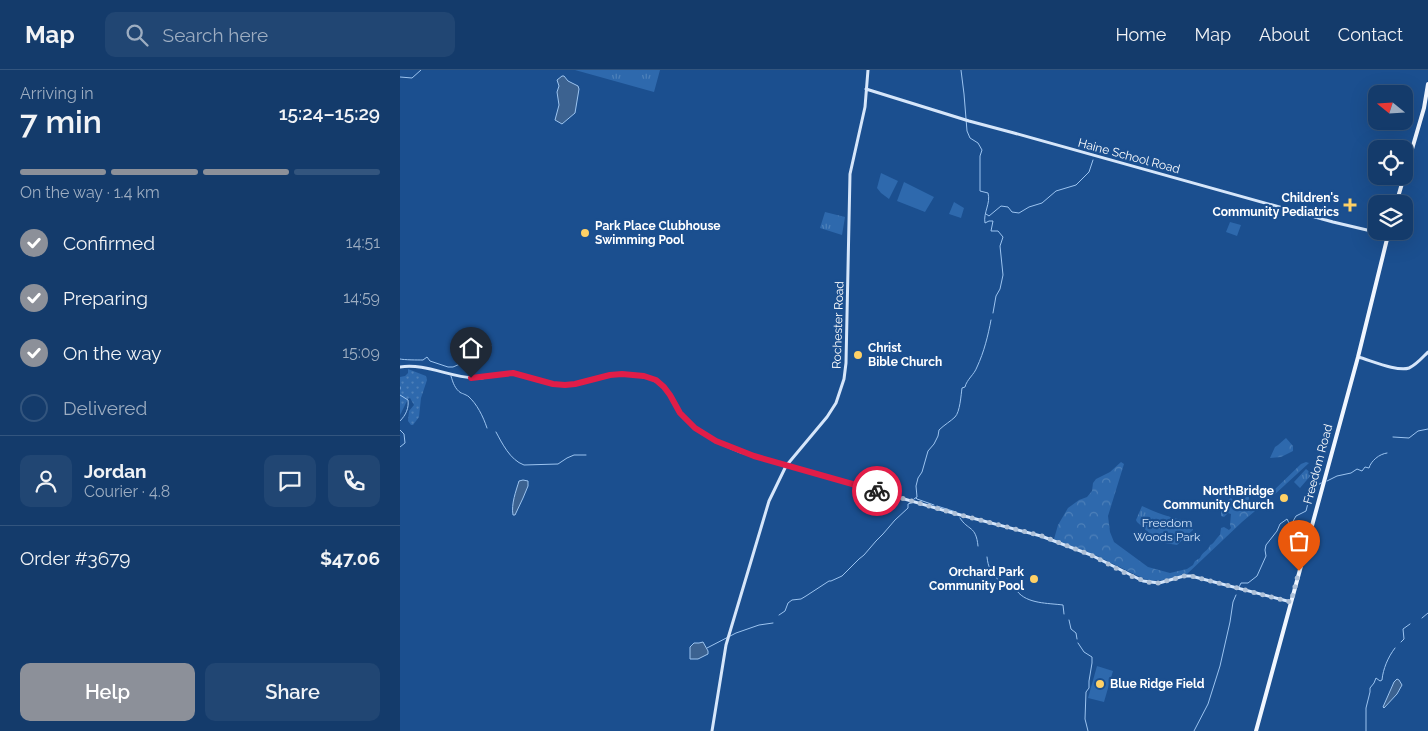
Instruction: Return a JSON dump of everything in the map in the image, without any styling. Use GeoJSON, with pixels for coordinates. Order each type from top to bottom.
{"type":"FeatureCollection","features":[{"type":"Feature","properties":{"kind":"main road"},"geometry":{"type":"LineString","coordinates":[[1399,195],[1427,96],[1428,84]]}},
{"type":"Feature","properties":{"kind":"main road","name":"Freedom Road"},"geometry":{"type":"LineString","coordinates":[[1256,731],[1358,357],[1387,240]]}},
{"type":"Feature","properties":{"kind":"street","name":"Rochester Road"},"geometry":{"type":"LineString","coordinates":[[712,731],[725,651],[769,501],[786,466],[832,410],[844,380],[846,363],[850,174],[864,114],[868,70]]}},
{"type":"Feature","properties":{"kind":"street","name":"Haine School Road"},"geometry":{"type":"LineString","coordinates":[[866,89],[969,122],[1022,135],[1333,222],[1368,229]]}},
{"type":"Feature","properties":{"kind":"street"},"geometry":{"type":"LineString","coordinates":[[1358,357],[1397,368],[1407,368],[1415,364],[1428,352]]}},
{"type":"Feature","properties":{"kind":"street"},"geometry":{"type":"LineString","coordinates":[[400,367],[417,366],[474,378],[513,373],[559,385],[575,384],[610,375],[644,376],[656,380],[664,387],[680,413],[695,428],[707,437],[748,454],[953,513],[1042,536],[1091,555],[1131,576],[1147,582],[1159,583],[1191,576],[1291,602]]}},
{"type":"Feature","properties":{"kind":"green space"},"geometry":{"type":"Polygon","coordinates":[[[575,70],[660,70],[654,92],[575,70]]]}},
{"type":"Feature","properties":{"kind":"green space"},"geometry":{"type":"Polygon","coordinates":[[[881,173],[898,181],[889,199],[877,188],[881,173]]]}},
{"type":"Feature","properties":{"kind":"green space"},"geometry":{"type":"Polygon","coordinates":[[[904,182],[934,197],[925,212],[897,201],[904,182]]]}},
{"type":"Feature","properties":{"kind":"green space"},"geometry":{"type":"Polygon","coordinates":[[[954,202],[964,208],[961,218],[949,214],[954,202]]]}},
{"type":"Feature","properties":{"kind":"green space"},"geometry":{"type":"Polygon","coordinates":[[[825,212],[845,217],[842,235],[820,228],[825,212]]]}},
{"type":"Feature","properties":{"kind":"green space"},"geometry":{"type":"Polygon","coordinates":[[[1230,222],[1241,225],[1237,236],[1226,232],[1230,222]]]}},
{"type":"Feature","properties":{"kind":"green space"},"geometry":{"type":"Polygon","coordinates":[[[408,369],[426,376],[427,380],[421,398],[419,417],[413,425],[408,421],[409,411],[414,405],[410,398],[400,415],[400,377],[408,373],[408,369]]]}},
{"type":"Feature","properties":{"kind":"green space"},"geometry":{"type":"Polygon","coordinates":[[[1286,438],[1293,446],[1293,451],[1281,457],[1270,458],[1275,447],[1286,438]]]}},
{"type":"Feature","properties":{"kind":"green space"},"geometry":{"type":"Polygon","coordinates":[[[1121,462],[1124,464],[1108,516],[1110,532],[1114,542],[1148,567],[1170,573],[1187,569],[1193,565],[1220,535],[1221,528],[1224,527],[1229,530],[1231,528],[1231,514],[1228,513],[1224,517],[1221,516],[1217,502],[1227,501],[1231,498],[1241,504],[1249,494],[1246,506],[1250,508],[1267,497],[1301,464],[1309,463],[1187,574],[1151,581],[1093,554],[1054,539],[1058,525],[1068,508],[1087,497],[1092,491],[1093,483],[1096,479],[1110,472],[1121,462]]]}},
{"type":"Feature","properties":{"kind":"green space"},"geometry":{"type":"Polygon","coordinates":[[[1306,469],[1312,474],[1300,488],[1294,482],[1306,469]]]}},
{"type":"Feature","properties":{"kind":"green space","name":"Freedom Woods Park"},"geometry":{"type":"Polygon","coordinates":[[[1142,506],[1167,516],[1193,522],[1193,530],[1177,545],[1159,542],[1136,520],[1142,506]]]}},
{"type":"Feature","properties":{"kind":"green space","name":"Blue Ridge Field"},"geometry":{"type":"Polygon","coordinates":[[[1097,666],[1113,671],[1104,702],[1088,698],[1097,666]]]}},
{"type":"Feature","properties":{"kind":"shaded area"},"geometry":{"type":"Polygon","coordinates":[[[562,76],[578,86],[579,89],[575,113],[562,124],[555,120],[559,105],[557,92],[559,86],[557,80],[562,76]]]}},
{"type":"Feature","properties":{"kind":"shaded area"},"geometry":{"type":"Polygon","coordinates":[[[519,481],[528,481],[528,486],[515,515],[513,515],[515,493],[519,481]]]}},
{"type":"Feature","properties":{"kind":"shaded area"},"geometry":{"type":"Polygon","coordinates":[[[703,642],[708,654],[698,659],[690,659],[690,647],[694,643],[703,642]]]}},
{"type":"Feature","properties":{"kind":"shaded area"},"geometry":{"type":"Polygon","coordinates":[[[1397,679],[1402,685],[1397,694],[1384,708],[1394,682],[1397,679]]]}},
{"type":"Feature","properties":{"kind":"waterway"},"geometry":{"type":"LineString","coordinates":[[400,77],[412,78],[421,70]]}},
{"type":"Feature","properties":{"kind":"waterway"},"geometry":{"type":"LineString","coordinates":[[961,70],[967,131],[970,138],[978,143],[982,150],[980,156],[980,191],[988,193],[989,197],[985,223],[993,221],[991,231],[998,231],[1003,237],[1000,246],[1003,275],[993,313]]}},
{"type":"Feature","properties":{"kind":"waterway"},"geometry":{"type":"LineString","coordinates":[[986,214],[989,216],[1001,206],[1008,207],[1012,212],[1019,213],[1029,207],[1042,203],[1056,191],[1076,185],[1089,172],[1093,160]]}},
{"type":"Feature","properties":{"kind":"waterway"},"geometry":{"type":"LineString","coordinates":[[914,499],[917,497],[916,486],[928,451],[934,444],[939,430],[957,415],[962,388],[965,387],[976,370],[986,344],[991,320]]}},
{"type":"Feature","properties":{"kind":"waterway"},"geometry":{"type":"LineString","coordinates":[[400,359],[423,360],[427,357],[430,361],[453,367],[474,358],[491,346]]}},
{"type":"Feature","properties":{"kind":"waterway"},"geometry":{"type":"LineString","coordinates":[[451,376],[457,390],[468,396],[477,406],[487,428]]}},
{"type":"Feature","properties":{"kind":"waterway"},"geometry":{"type":"LineString","coordinates":[[400,395],[408,400],[407,411],[400,421]]}},
{"type":"Feature","properties":{"kind":"waterway"},"geometry":{"type":"LineString","coordinates":[[1393,437],[1409,438],[1418,431],[1428,429]]}},
{"type":"Feature","properties":{"kind":"waterway"},"geometry":{"type":"LineString","coordinates":[[400,430],[404,434],[405,443],[400,447]]}},
{"type":"Feature","properties":{"kind":"waterway"},"geometry":{"type":"LineString","coordinates":[[496,432],[511,455],[524,465],[558,464],[574,455],[586,455]]}},
{"type":"Feature","properties":{"kind":"waterway"},"geometry":{"type":"LineString","coordinates":[[1327,481],[1357,469],[1362,471],[1365,467],[1369,468],[1376,458],[1387,453]]}},
{"type":"Feature","properties":{"kind":"waterway"},"geometry":{"type":"LineString","coordinates":[[1239,587],[1241,583],[1248,583],[1257,576],[1266,556],[1266,545],[1280,524],[1287,519],[1289,523],[1292,523],[1296,516],[1306,511],[1308,496],[1313,488],[1321,483]]}},
{"type":"Feature","properties":{"kind":"waterway"},"geometry":{"type":"LineString","coordinates":[[916,498],[934,505]]}},
{"type":"Feature","properties":{"kind":"waterway"},"geometry":{"type":"LineString","coordinates":[[779,615],[785,611],[788,603],[792,600],[801,599],[829,581],[842,576],[864,555],[908,508],[908,504],[911,503]]}},
{"type":"Feature","properties":{"kind":"waterway"},"geometry":{"type":"LineString","coordinates":[[937,506],[956,512]]}},
{"type":"Feature","properties":{"kind":"waterway"},"geometry":{"type":"LineString","coordinates":[[960,518],[974,531],[978,546]]}},
{"type":"Feature","properties":{"kind":"waterway"},"geometry":{"type":"LineString","coordinates":[[987,557],[990,569],[1001,582],[1032,601],[1063,605],[1064,614]]}},
{"type":"Feature","properties":{"kind":"waterway"},"geometry":{"type":"LineString","coordinates":[[1194,731],[1208,704],[1220,666],[1236,595]]}},
{"type":"Feature","properties":{"kind":"waterway"},"geometry":{"type":"LineString","coordinates":[[1422,618],[1428,613]]}},
{"type":"Feature","properties":{"kind":"waterway"},"geometry":{"type":"LineString","coordinates":[[1069,620],[1071,629],[1076,633],[1077,639]]}},
{"type":"Feature","properties":{"kind":"waterway"},"geometry":{"type":"LineString","coordinates":[[707,648],[736,633],[759,625],[773,623]]}},
{"type":"Feature","properties":{"kind":"waterway"},"geometry":{"type":"LineString","coordinates":[[1401,642],[1404,639],[1403,629],[1410,624]]}},
{"type":"Feature","properties":{"kind":"waterway"},"geometry":{"type":"LineString","coordinates":[[1078,643],[1084,652],[1092,657],[1089,688],[1086,692],[1085,719],[1088,731]]}},
{"type":"Feature","properties":{"kind":"waterway"},"geometry":{"type":"LineString","coordinates":[[1366,731],[1366,708],[1370,688],[1376,678],[1380,681],[1382,680],[1386,663],[1395,648]]}},
{"type":"Feature","properties":{"kind":"way so far"},"geometry":{"type":"LineString","coordinates":[[877,491],[1042,536],[1091,555],[1139,580],[1152,583],[1191,576],[1291,602],[1299,571]]}},
{"type":"Feature","properties":{"kind":"place","name":"Children's Community Pediatrics"},"geometry":{"type":"Point","coordinates":[1350,205]}},
{"type":"Feature","properties":{"kind":"place","name":"Park Place Clubhouse Swimming Pool"},"geometry":{"type":"Point","coordinates":[585,233]}},
{"type":"Feature","properties":{"kind":"place","name":"Christ Bible Church"},"geometry":{"type":"Point","coordinates":[858,355]}},
{"type":"Feature","properties":{"kind":"place","name":"NorthBridge Community Church"},"geometry":{"type":"Point","coordinates":[1284,498]}},
{"type":"Feature","properties":{"kind":"place","name":"Orchard Park Community Pool"},"geometry":{"type":"Point","coordinates":[1034,579]}},
{"type":"Feature","properties":{"kind":"place","name":"Blue Ridge Field"},"geometry":{"type":"Point","coordinates":[1100,684]}},
{"type":"Feature","properties":{"kind":"route"},"geometry":{"type":"LineString","coordinates":[[471,378],[513,373],[553,384],[565,385],[610,375],[644,376],[656,380],[664,387],[680,413],[707,437],[741,452],[877,491]]}}]}
